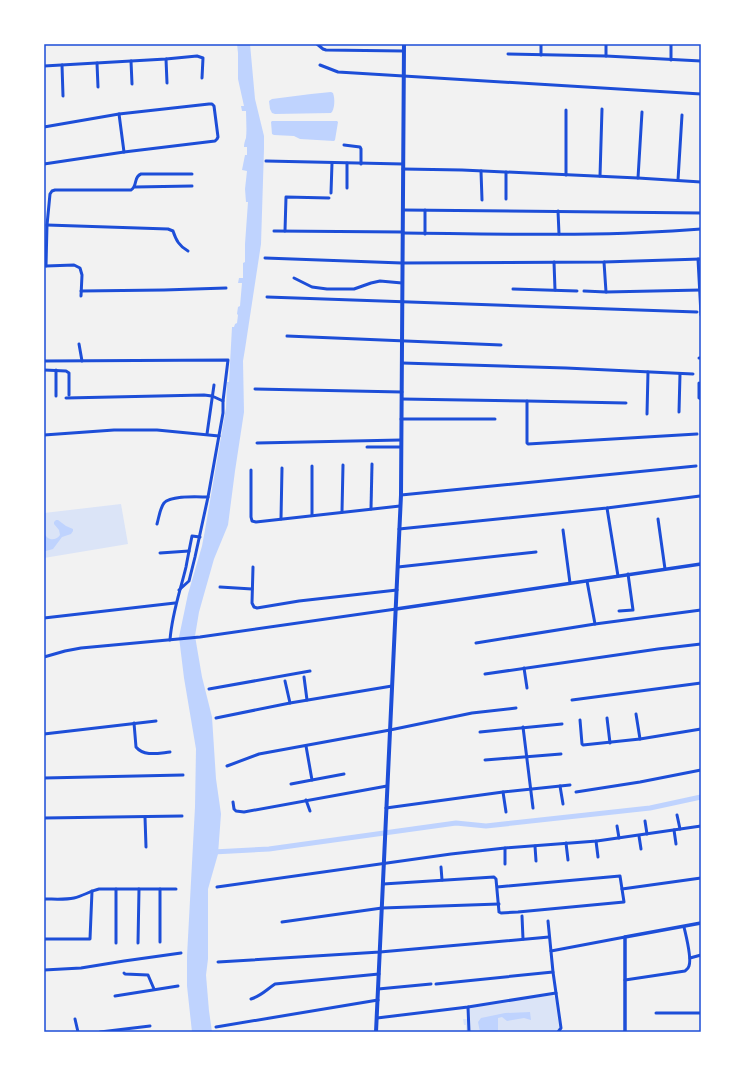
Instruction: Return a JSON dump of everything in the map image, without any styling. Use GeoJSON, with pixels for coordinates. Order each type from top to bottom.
{"type":"FeatureCollection","features":[{"type":"Feature","properties":{"kind":"main road"},"geometry":{"type":"LineString","coordinates":[[376,1032],[401,495],[404,44]]}},
{"type":"Feature","properties":{"kind":"street"},"geometry":{"type":"LineString","coordinates":[[317,44],[322,49],[326,50],[404,51]]}},
{"type":"Feature","properties":{"kind":"street"},"geometry":{"type":"LineString","coordinates":[[541,44],[541,55]]}},
{"type":"Feature","properties":{"kind":"street"},"geometry":{"type":"LineString","coordinates":[[606,44],[606,56]]}},
{"type":"Feature","properties":{"kind":"street"},"geometry":{"type":"LineString","coordinates":[[671,44],[672,60]]}},
{"type":"Feature","properties":{"kind":"street"},"geometry":{"type":"LineString","coordinates":[[508,54],[606,56],[701,61]]}},
{"type":"Feature","properties":{"kind":"street"},"geometry":{"type":"LineString","coordinates":[[44,66],[201,56],[203,58],[202,78]]}},
{"type":"Feature","properties":{"kind":"street"},"geometry":{"type":"LineString","coordinates":[[166,59],[167,83]]}},
{"type":"Feature","properties":{"kind":"street"},"geometry":{"type":"LineString","coordinates":[[131,61],[132,84]]}},
{"type":"Feature","properties":{"kind":"street"},"geometry":{"type":"LineString","coordinates":[[97,63],[98,87]]}},
{"type":"Feature","properties":{"kind":"street"},"geometry":{"type":"LineString","coordinates":[[62,65],[64,96]]}},
{"type":"Feature","properties":{"kind":"street"},"geometry":{"type":"LineString","coordinates":[[320,65],[338,72],[701,94]]}},
{"type":"Feature","properties":{"kind":"street"},"geometry":{"type":"LineString","coordinates":[[44,127],[119,114],[212,104],[214,106],[218,137],[215,141],[124,152],[44,164]]}},
{"type":"Feature","properties":{"kind":"street"},"geometry":{"type":"LineString","coordinates":[[600,176],[602,109]]}},
{"type":"Feature","properties":{"kind":"street"},"geometry":{"type":"LineString","coordinates":[[566,110],[566,175]]}},
{"type":"Feature","properties":{"kind":"street"},"geometry":{"type":"LineString","coordinates":[[638,178],[642,112]]}},
{"type":"Feature","properties":{"kind":"street"},"geometry":{"type":"LineString","coordinates":[[119,114],[124,152]]}},
{"type":"Feature","properties":{"kind":"street"},"geometry":{"type":"LineString","coordinates":[[678,180],[682,115]]}},
{"type":"Feature","properties":{"kind":"street"},"geometry":{"type":"LineString","coordinates":[[344,145],[360,147],[361,164]]}},
{"type":"Feature","properties":{"kind":"street"},"geometry":{"type":"LineString","coordinates":[[266,161],[332,162],[701,182]]}},
{"type":"Feature","properties":{"kind":"street"},"geometry":{"type":"LineString","coordinates":[[331,193],[332,162]]}},
{"type":"Feature","properties":{"kind":"street"},"geometry":{"type":"LineString","coordinates":[[346,188],[347,163]]}},
{"type":"Feature","properties":{"kind":"street"},"geometry":{"type":"LineString","coordinates":[[481,171],[482,200]]}},
{"type":"Feature","properties":{"kind":"street"},"geometry":{"type":"LineString","coordinates":[[506,172],[506,199]]}},
{"type":"Feature","properties":{"kind":"street"},"geometry":{"type":"LineString","coordinates":[[135,187],[136,178],[138,175],[142,174],[192,174]]}},
{"type":"Feature","properties":{"kind":"street"},"geometry":{"type":"LineString","coordinates":[[81,296],[82,275],[80,268],[74,265],[45,266],[47,225],[50,194],[52,191],[131,190],[135,187],[192,186]]}},
{"type":"Feature","properties":{"kind":"street"},"geometry":{"type":"LineString","coordinates":[[285,231],[286,197],[329,198]]}},
{"type":"Feature","properties":{"kind":"street"},"geometry":{"type":"LineString","coordinates":[[403,210],[701,213]]}},
{"type":"Feature","properties":{"kind":"street"},"geometry":{"type":"LineString","coordinates":[[425,210],[425,234]]}},
{"type":"Feature","properties":{"kind":"street"},"geometry":{"type":"LineString","coordinates":[[558,211],[559,234]]}},
{"type":"Feature","properties":{"kind":"street"},"geometry":{"type":"LineString","coordinates":[[47,225],[168,229],[173,231],[176,240],[188,251]]}},
{"type":"Feature","properties":{"kind":"street"},"geometry":{"type":"LineString","coordinates":[[274,231],[403,232],[425,234],[504,235],[675,231],[701,229]]}},
{"type":"Feature","properties":{"kind":"street"},"geometry":{"type":"LineString","coordinates":[[265,258],[402,263],[604,262],[699,259],[701,316]]}},
{"type":"Feature","properties":{"kind":"street"},"geometry":{"type":"LineString","coordinates":[[554,262],[555,290]]}},
{"type":"Feature","properties":{"kind":"street"},"geometry":{"type":"LineString","coordinates":[[604,262],[606,292]]}},
{"type":"Feature","properties":{"kind":"street"},"geometry":{"type":"LineString","coordinates":[[294,278],[312,287],[327,289],[354,289],[380,281],[402,283]]}},
{"type":"Feature","properties":{"kind":"street"},"geometry":{"type":"LineString","coordinates":[[81,291],[226,288]]}},
{"type":"Feature","properties":{"kind":"street"},"geometry":{"type":"LineString","coordinates":[[513,289],[577,291]]}},
{"type":"Feature","properties":{"kind":"street"},"geometry":{"type":"LineString","coordinates":[[584,291],[700,290]]}},
{"type":"Feature","properties":{"kind":"street"},"geometry":{"type":"LineString","coordinates":[[267,297],[697,312]]}},
{"type":"Feature","properties":{"kind":"street"},"geometry":{"type":"LineString","coordinates":[[287,336],[500,345]]}},
{"type":"Feature","properties":{"kind":"street"},"geometry":{"type":"LineString","coordinates":[[79,344],[82,360]]}},
{"type":"Feature","properties":{"kind":"street"},"geometry":{"type":"LineString","coordinates":[[44,361],[228,360],[223,400],[223,413],[196,557],[189,581],[180,590]]}},
{"type":"Feature","properties":{"kind":"street"},"geometry":{"type":"LineString","coordinates":[[402,363],[693,374]]}},
{"type":"Feature","properties":{"kind":"street"},"geometry":{"type":"LineString","coordinates":[[44,370],[66,371],[69,374],[69,395]]}},
{"type":"Feature","properties":{"kind":"street"},"geometry":{"type":"LineString","coordinates":[[56,370],[56,396]]}},
{"type":"Feature","properties":{"kind":"street"},"geometry":{"type":"LineString","coordinates":[[647,414],[648,372]]}},
{"type":"Feature","properties":{"kind":"street"},"geometry":{"type":"LineString","coordinates":[[679,412],[680,374]]}},
{"type":"Feature","properties":{"kind":"street"},"geometry":{"type":"LineString","coordinates":[[699,383],[699,398],[701,399]]}},
{"type":"Feature","properties":{"kind":"street"},"geometry":{"type":"LineString","coordinates":[[207,434],[214,385]]}},
{"type":"Feature","properties":{"kind":"street"},"geometry":{"type":"LineString","coordinates":[[255,389],[402,392]]}},
{"type":"Feature","properties":{"kind":"street"},"geometry":{"type":"LineString","coordinates":[[66,398],[204,395],[223,400]]}},
{"type":"Feature","properties":{"kind":"street"},"geometry":{"type":"LineString","coordinates":[[402,399],[626,403]]}},
{"type":"Feature","properties":{"kind":"street"},"geometry":{"type":"LineString","coordinates":[[527,401],[528,444],[697,434]]}},
{"type":"Feature","properties":{"kind":"street"},"geometry":{"type":"LineString","coordinates":[[401,419],[495,419]]}},
{"type":"Feature","properties":{"kind":"street"},"geometry":{"type":"LineString","coordinates":[[44,435],[77,432],[157,430],[219,436]]}},
{"type":"Feature","properties":{"kind":"street"},"geometry":{"type":"LineString","coordinates":[[258,443],[401,440]]}},
{"type":"Feature","properties":{"kind":"street"},"geometry":{"type":"LineString","coordinates":[[367,447],[401,447]]}},
{"type":"Feature","properties":{"kind":"street"},"geometry":{"type":"LineString","coordinates":[[371,509],[372,464]]}},
{"type":"Feature","properties":{"kind":"street"},"geometry":{"type":"LineString","coordinates":[[342,512],[343,465]]}},
{"type":"Feature","properties":{"kind":"street"},"geometry":{"type":"LineString","coordinates":[[312,466],[312,515]]}},
{"type":"Feature","properties":{"kind":"street"},"geometry":{"type":"LineString","coordinates":[[401,495],[696,466]]}},
{"type":"Feature","properties":{"kind":"street"},"geometry":{"type":"LineString","coordinates":[[281,519],[282,468]]}},
{"type":"Feature","properties":{"kind":"street"},"geometry":{"type":"LineString","coordinates":[[251,470],[251,517],[252,521],[256,522],[400,506]]}},
{"type":"Feature","properties":{"kind":"street"},"geometry":{"type":"LineString","coordinates":[[157,524],[161,508],[168,500],[175,498],[208,496]]}},
{"type":"Feature","properties":{"kind":"street"},"geometry":{"type":"LineString","coordinates":[[399,529],[607,508],[700,496]]}},
{"type":"Feature","properties":{"kind":"street"},"geometry":{"type":"LineString","coordinates":[[607,508],[618,576]]}},
{"type":"Feature","properties":{"kind":"street"},"geometry":{"type":"LineString","coordinates":[[658,519],[665,569]]}},
{"type":"Feature","properties":{"kind":"street"},"geometry":{"type":"LineString","coordinates":[[563,530],[570,583]]}},
{"type":"Feature","properties":{"kind":"street"},"geometry":{"type":"LineString","coordinates":[[170,640],[171,624],[192,536],[200,537]]}},
{"type":"Feature","properties":{"kind":"street"},"geometry":{"type":"LineString","coordinates":[[160,553],[189,550]]}},
{"type":"Feature","properties":{"kind":"street"},"geometry":{"type":"LineString","coordinates":[[398,567],[536,552]]}},
{"type":"Feature","properties":{"kind":"street"},"geometry":{"type":"LineString","coordinates":[[44,657],[81,648],[200,637],[701,564]]}},
{"type":"Feature","properties":{"kind":"street"},"geometry":{"type":"LineString","coordinates":[[253,567],[252,603],[254,607],[257,608],[298,601],[396,590]]}},
{"type":"Feature","properties":{"kind":"street"},"geometry":{"type":"LineString","coordinates":[[619,611],[632,610],[628,574]]}},
{"type":"Feature","properties":{"kind":"street"},"geometry":{"type":"LineString","coordinates":[[587,580],[595,624]]}},
{"type":"Feature","properties":{"kind":"street"},"geometry":{"type":"LineString","coordinates":[[220,586],[252,589]]}},
{"type":"Feature","properties":{"kind":"street"},"geometry":{"type":"LineString","coordinates":[[44,618],[176,603]]}},
{"type":"Feature","properties":{"kind":"street"},"geometry":{"type":"LineString","coordinates":[[476,643],[595,624],[701,610]]}},
{"type":"Feature","properties":{"kind":"street"},"geometry":{"type":"LineString","coordinates":[[484,674],[701,644]]}},
{"type":"Feature","properties":{"kind":"street"},"geometry":{"type":"LineString","coordinates":[[524,668],[528,688]]}},
{"type":"Feature","properties":{"kind":"street"},"geometry":{"type":"LineString","coordinates":[[209,689],[310,670]]}},
{"type":"Feature","properties":{"kind":"street"},"geometry":{"type":"LineString","coordinates":[[304,677],[308,700]]}},
{"type":"Feature","properties":{"kind":"street"},"geometry":{"type":"LineString","coordinates":[[285,681],[290,703]]}},
{"type":"Feature","properties":{"kind":"street"},"geometry":{"type":"LineString","coordinates":[[572,700],[701,683]]}},
{"type":"Feature","properties":{"kind":"street"},"geometry":{"type":"LineString","coordinates":[[216,718],[290,703],[392,686]]}},
{"type":"Feature","properties":{"kind":"street"},"geometry":{"type":"LineString","coordinates":[[227,766],[259,754],[472,713],[516,708]]}},
{"type":"Feature","properties":{"kind":"street"},"geometry":{"type":"LineString","coordinates":[[636,714],[640,739]]}},
{"type":"Feature","properties":{"kind":"street"},"geometry":{"type":"LineString","coordinates":[[607,718],[610,743]]}},
{"type":"Feature","properties":{"kind":"street"},"geometry":{"type":"LineString","coordinates":[[580,720],[582,745],[640,739],[701,729]]}},
{"type":"Feature","properties":{"kind":"street"},"geometry":{"type":"LineString","coordinates":[[44,734],[156,721]]}},
{"type":"Feature","properties":{"kind":"street"},"geometry":{"type":"LineString","coordinates":[[134,724],[136,747],[138,750],[152,754],[170,752]]}},
{"type":"Feature","properties":{"kind":"street"},"geometry":{"type":"LineString","coordinates":[[480,732],[562,724]]}},
{"type":"Feature","properties":{"kind":"street"},"geometry":{"type":"LineString","coordinates":[[523,727],[533,808]]}},
{"type":"Feature","properties":{"kind":"street"},"geometry":{"type":"LineString","coordinates":[[306,746],[312,780]]}},
{"type":"Feature","properties":{"kind":"street"},"geometry":{"type":"LineString","coordinates":[[485,760],[561,754]]}},
{"type":"Feature","properties":{"kind":"street"},"geometry":{"type":"LineString","coordinates":[[576,792],[640,782],[701,770]]}},
{"type":"Feature","properties":{"kind":"street"},"geometry":{"type":"LineString","coordinates":[[291,784],[344,774]]}},
{"type":"Feature","properties":{"kind":"street"},"geometry":{"type":"LineString","coordinates":[[44,778],[183,775]]}},
{"type":"Feature","properties":{"kind":"street"},"geometry":{"type":"LineString","coordinates":[[386,808],[503,792],[570,785]]}},
{"type":"Feature","properties":{"kind":"street"},"geometry":{"type":"LineString","coordinates":[[233,802],[234,809],[236,811],[244,812],[388,786]]}},
{"type":"Feature","properties":{"kind":"street"},"geometry":{"type":"LineString","coordinates":[[560,786],[562,804]]}},
{"type":"Feature","properties":{"kind":"street"},"geometry":{"type":"LineString","coordinates":[[503,792],[506,812]]}},
{"type":"Feature","properties":{"kind":"street"},"geometry":{"type":"LineString","coordinates":[[306,800],[310,811]]}},
{"type":"Feature","properties":{"kind":"street"},"geometry":{"type":"LineString","coordinates":[[677,815],[680,829]]}},
{"type":"Feature","properties":{"kind":"street"},"geometry":{"type":"LineString","coordinates":[[145,816],[146,847]]}},
{"type":"Feature","properties":{"kind":"street"},"geometry":{"type":"LineString","coordinates":[[44,818],[182,816]]}},
{"type":"Feature","properties":{"kind":"street"},"geometry":{"type":"LineString","coordinates":[[645,822],[647,834]]}},
{"type":"Feature","properties":{"kind":"street"},"geometry":{"type":"LineString","coordinates":[[617,826],[619,838]]}},
{"type":"Feature","properties":{"kind":"street"},"geometry":{"type":"LineString","coordinates":[[217,887],[384,863],[505,848],[596,841],[701,826],[701,830]]}},
{"type":"Feature","properties":{"kind":"street"},"geometry":{"type":"LineString","coordinates":[[674,830],[676,844]]}},
{"type":"Feature","properties":{"kind":"street"},"geometry":{"type":"LineString","coordinates":[[639,836],[641,849]]}},
{"type":"Feature","properties":{"kind":"street"},"geometry":{"type":"LineString","coordinates":[[596,841],[598,857]]}},
{"type":"Feature","properties":{"kind":"street"},"geometry":{"type":"LineString","coordinates":[[566,844],[568,860]]}},
{"type":"Feature","properties":{"kind":"street"},"geometry":{"type":"LineString","coordinates":[[535,846],[536,861]]}},
{"type":"Feature","properties":{"kind":"street"},"geometry":{"type":"LineString","coordinates":[[505,848],[506,864]]}},
{"type":"Feature","properties":{"kind":"street"},"geometry":{"type":"LineString","coordinates":[[441,867],[442,880]]}},
{"type":"Feature","properties":{"kind":"street"},"geometry":{"type":"LineString","coordinates":[[383,884],[494,878],[496,879],[499,912],[501,913],[624,902],[620,876],[497,888]]}},
{"type":"Feature","properties":{"kind":"street"},"geometry":{"type":"LineString","coordinates":[[622,889],[701,878]]}},
{"type":"Feature","properties":{"kind":"street"},"geometry":{"type":"LineString","coordinates":[[44,899],[71,899],[92,890],[99,889],[176,889]]}},
{"type":"Feature","properties":{"kind":"street"},"geometry":{"type":"LineString","coordinates":[[116,889],[116,943]]}},
{"type":"Feature","properties":{"kind":"street"},"geometry":{"type":"LineString","coordinates":[[138,943],[139,889]]}},
{"type":"Feature","properties":{"kind":"street"},"geometry":{"type":"LineString","coordinates":[[160,889],[160,942]]}},
{"type":"Feature","properties":{"kind":"street"},"geometry":{"type":"LineString","coordinates":[[44,939],[90,939],[92,890]]}},
{"type":"Feature","properties":{"kind":"street"},"geometry":{"type":"LineString","coordinates":[[282,922],[382,908],[499,904]]}},
{"type":"Feature","properties":{"kind":"street"},"geometry":{"type":"LineString","coordinates":[[522,916],[523,939]]}},
{"type":"Feature","properties":{"kind":"street"},"geometry":{"type":"LineString","coordinates":[[548,921],[561,1028],[558,1032]]}},
{"type":"Feature","properties":{"kind":"street"},"geometry":{"type":"LineString","coordinates":[[551,951],[701,923]]}},
{"type":"Feature","properties":{"kind":"street"},"geometry":{"type":"LineString","coordinates":[[626,980],[685,971],[690,965],[690,958],[684,927]]}},
{"type":"Feature","properties":{"kind":"street"},"geometry":{"type":"LineString","coordinates":[[218,962],[380,952],[549,937]]}},
{"type":"Feature","properties":{"kind":"street"},"geometry":{"type":"LineString","coordinates":[[625,937],[625,1032]]}},
{"type":"Feature","properties":{"kind":"street"},"geometry":{"type":"LineString","coordinates":[[44,970],[81,968],[181,953]]}},
{"type":"Feature","properties":{"kind":"street"},"geometry":{"type":"LineString","coordinates":[[690,958],[701,955]]}},
{"type":"Feature","properties":{"kind":"street"},"geometry":{"type":"LineString","coordinates":[[436,984],[553,972]]}},
{"type":"Feature","properties":{"kind":"street"},"geometry":{"type":"LineString","coordinates":[[124,973],[148,976],[154,989]]}},
{"type":"Feature","properties":{"kind":"street"},"geometry":{"type":"LineString","coordinates":[[251,999],[260,996],[275,984],[379,974]]}},
{"type":"Feature","properties":{"kind":"street"},"geometry":{"type":"LineString","coordinates":[[378,989],[431,984]]}},
{"type":"Feature","properties":{"kind":"street"},"geometry":{"type":"LineString","coordinates":[[115,996],[178,986]]}},
{"type":"Feature","properties":{"kind":"street"},"geometry":{"type":"LineString","coordinates":[[377,1018],[468,1007],[556,993]]}},
{"type":"Feature","properties":{"kind":"street"},"geometry":{"type":"LineString","coordinates":[[216,1027],[378,1000]]}},
{"type":"Feature","properties":{"kind":"street"},"geometry":{"type":"LineString","coordinates":[[468,1007],[470,1032]]}},
{"type":"Feature","properties":{"kind":"street"},"geometry":{"type":"LineString","coordinates":[[656,1013],[701,1013]]}},
{"type":"Feature","properties":{"kind":"street"},"geometry":{"type":"LineString","coordinates":[[75,1019],[78,1032]]}},
{"type":"Feature","properties":{"kind":"street"},"geometry":{"type":"LineString","coordinates":[[100,1032],[150,1026]]}},
{"type":"Feature","properties":{"kind":"shaded area"},"geometry":{"type":"Polygon","coordinates":[[[121,504],[128,544],[44,558],[44,513],[121,504]]]}},
{"type":"Feature","properties":{"kind":"shaded area"},"geometry":{"type":"Polygon","coordinates":[[[553,995],[555,998],[559,1032],[466,1032],[466,1025],[464,1025],[463,1019],[467,1019],[469,1016],[468,1011],[465,1008],[553,995]]]}},
{"type":"Feature","properties":{"kind":"water"},"geometry":{"type":"Polygon","coordinates":[[[237,44],[250,44],[255,99],[264,136],[261,244],[243,361],[244,412],[228,525],[214,559],[199,612],[195,636],[202,677],[212,717],[216,779],[221,814],[218,854],[208,889],[208,959],[206,975],[212,1032],[192,1032],[187,986],[187,956],[195,807],[196,749],[184,678],[179,637],[188,594],[202,546],[205,530],[226,408],[232,327],[234,327],[237,323],[238,307],[240,306],[242,283],[238,283],[239,278],[243,278],[243,263],[245,262],[248,202],[246,202],[245,189],[247,171],[242,170],[245,155],[247,155],[247,147],[244,147],[246,138],[246,111],[242,111],[241,106],[244,106],[238,79],[237,44]]]}},
{"type":"Feature","properties":{"kind":"water"},"geometry":{"type":"Polygon","coordinates":[[[333,93],[334,106],[331,113],[275,114],[272,113],[270,109],[269,101],[272,99],[333,93]]]}},
{"type":"Feature","properties":{"kind":"water"},"geometry":{"type":"Polygon","coordinates":[[[272,121],[338,122],[334,141],[300,139],[294,136],[274,135],[272,134],[272,121]]]}},
{"type":"Feature","properties":{"kind":"water"},"geometry":{"type":"Polygon","coordinates":[[[56,520],[73,529],[73,531],[71,534],[62,537],[53,549],[46,551],[44,550],[44,532],[47,537],[51,539],[56,539],[60,535],[59,530],[54,524],[56,520]]]}},
{"type":"Feature","properties":{"kind":"water"},"geometry":{"type":"Polygon","coordinates":[[[530,1012],[531,1020],[524,1018],[507,1021],[502,1017],[498,1018],[498,1031],[480,1032],[478,1022],[481,1018],[505,1013],[530,1012]]]}},
{"type":"Feature","properties":{"kind":"waterway"},"geometry":{"type":"LineString","coordinates":[[213,852],[269,849],[456,823],[486,826],[650,808],[701,797]]}}]}
